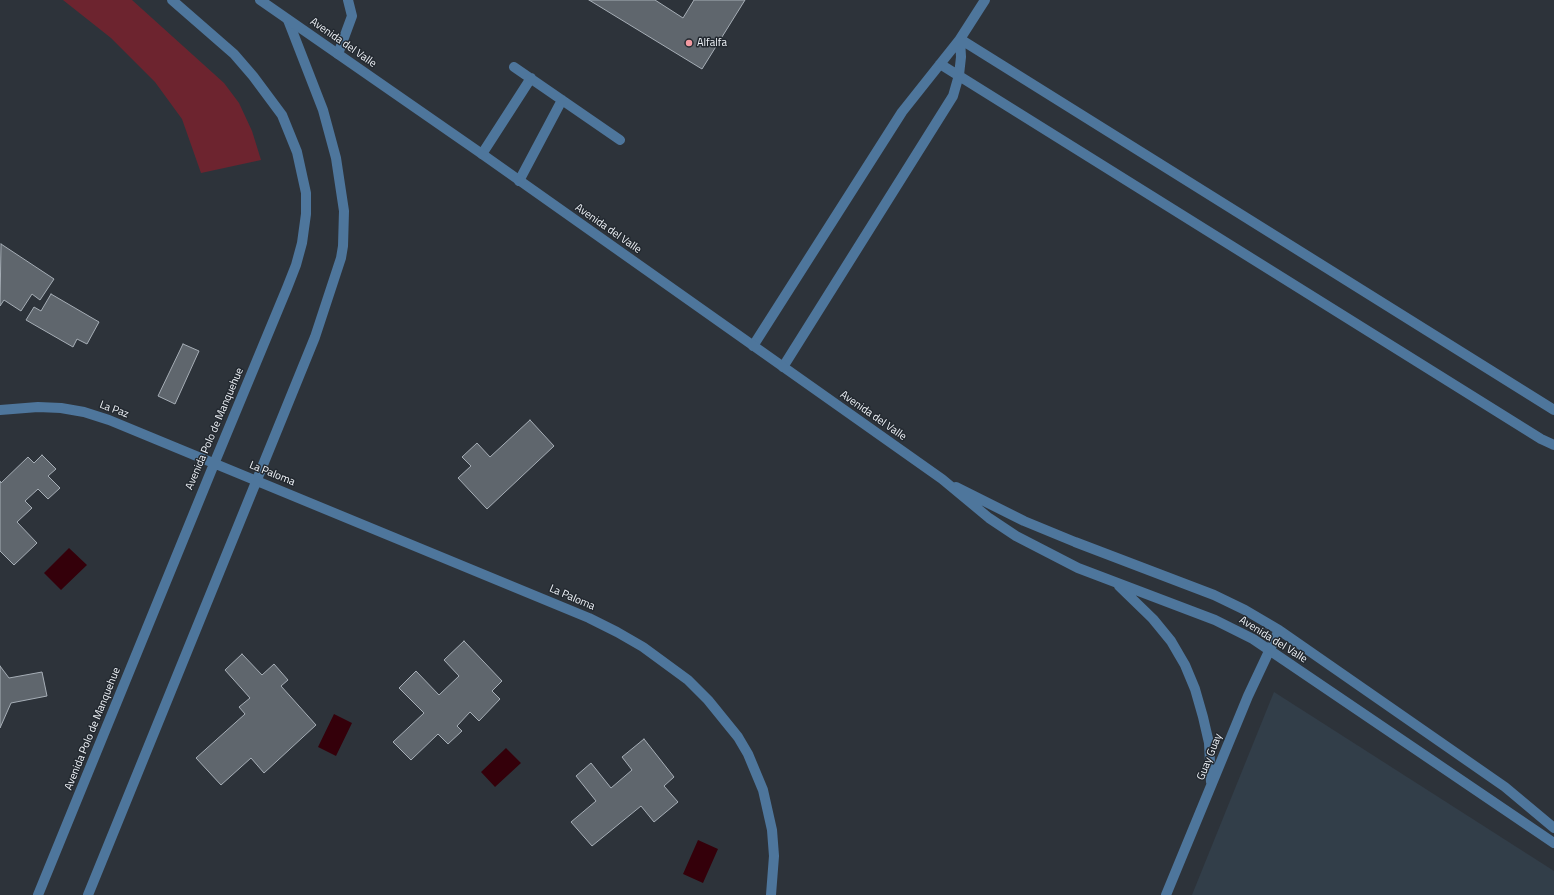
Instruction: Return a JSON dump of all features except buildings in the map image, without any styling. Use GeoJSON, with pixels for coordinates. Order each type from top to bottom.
{"type":"FeatureCollection","features":[{"type":"Feature","properties":{"kind":"street","name":"Avenida Polo de Manquehue"},"geometry":{"type":"LineString","coordinates":[[38,895],[296,266],[302,243],[306,214],[306,193],[302,169],[293,139],[282,115],[271,99],[234,54],[172,0]]}},
{"type":"Feature","properties":{"kind":"street","name":"Avenida del Valle"},"geometry":{"type":"LineString","coordinates":[[260,0],[482,154],[942,479],[983,514],[1016,536],[1072,565],[1215,620],[1271,650],[1554,843]]}},
{"type":"Feature","properties":{"kind":"street"},"geometry":{"type":"LineString","coordinates":[[338,54],[352,16],[348,0]]}},
{"type":"Feature","properties":{"kind":"street"},"geometry":{"type":"LineString","coordinates":[[753,346],[902,112],[960,39],[985,0]]}},
{"type":"Feature","properties":{"kind":"street"},"geometry":{"type":"LineString","coordinates":[[88,895],[258,481],[315,337],[338,272],[343,246],[344,228],[342,195],[333,144],[311,75],[288,20]]}},
{"type":"Feature","properties":{"kind":"street"},"geometry":{"type":"LineString","coordinates":[[783,367],[953,96],[959,76],[961,57],[960,39]]}},
{"type":"Feature","properties":{"kind":"street"},"geometry":{"type":"LineString","coordinates":[[960,39],[1554,410]]}},
{"type":"Feature","properties":{"kind":"street"},"geometry":{"type":"LineString","coordinates":[[940,64],[1541,439],[1554,445]]}},
{"type":"Feature","properties":{"kind":"street"},"geometry":{"type":"LineString","coordinates":[[514,67],[620,140]]}},
{"type":"Feature","properties":{"kind":"street"},"geometry":{"type":"LineString","coordinates":[[482,154],[531,78]]}},
{"type":"Feature","properties":{"kind":"street"},"geometry":{"type":"LineString","coordinates":[[519,181],[562,100]]}},
{"type":"Feature","properties":{"kind":"street","name":"La Paz"},"geometry":{"type":"LineString","coordinates":[[0,410],[38,407],[61,408],[84,412],[109,420],[214,464]]}},
{"type":"Feature","properties":{"kind":"street","name":"La Paloma"},"geometry":{"type":"LineString","coordinates":[[214,464],[589,618],[643,647],[688,680],[708,700],[738,737],[748,754],[761,784],[772,830],[774,856],[771,895]]}},
{"type":"Feature","properties":{"kind":"street","name":"Avenida del Valle"},"geometry":{"type":"LineString","coordinates":[[942,479],[1024,521],[1214,595],[1245,610],[1279,630],[1505,787],[1554,828]]}},
{"type":"Feature","properties":{"kind":"street"},"geometry":{"type":"LineString","coordinates":[[1113,581],[1153,619],[1171,641],[1185,665],[1195,689],[1203,716],[1208,743],[1212,785]]}},
{"type":"Feature","properties":{"kind":"street","name":"Guay Guay"},"geometry":{"type":"LineString","coordinates":[[1166,895],[1248,696],[1271,650],[1279,630]]}},
{"type":"Feature","properties":{"kind":"shaded area"},"geometry":{"type":"Polygon","coordinates":[[[63,0],[132,0],[224,83],[239,103],[252,131],[261,160],[201,173],[182,119],[155,82],[111,38],[63,0]]]}},
{"type":"Feature","properties":{"kind":"shaded area"},"geometry":{"type":"Polygon","coordinates":[[[69,548],[87,565],[61,590],[44,573],[69,548]]]}},
{"type":"Feature","properties":{"kind":"shaded area"},"geometry":{"type":"Polygon","coordinates":[[[1274,692],[1554,871],[1554,895],[1192,895],[1274,692]]]}},
{"type":"Feature","properties":{"kind":"shaded area"},"geometry":{"type":"Polygon","coordinates":[[[334,714],[352,723],[336,756],[318,747],[334,714]]]}},
{"type":"Feature","properties":{"kind":"shaded area"},"geometry":{"type":"Polygon","coordinates":[[[506,748],[521,763],[495,787],[481,772],[506,748]]]}},
{"type":"Feature","properties":{"kind":"shaded area"},"geometry":{"type":"Polygon","coordinates":[[[698,840],[718,849],[703,883],[683,874],[698,840]]]}},
{"type":"Feature","properties":{"kind":"place","name":"Alfalfa"},"geometry":{"type":"Point","coordinates":[689,43]}}]}
